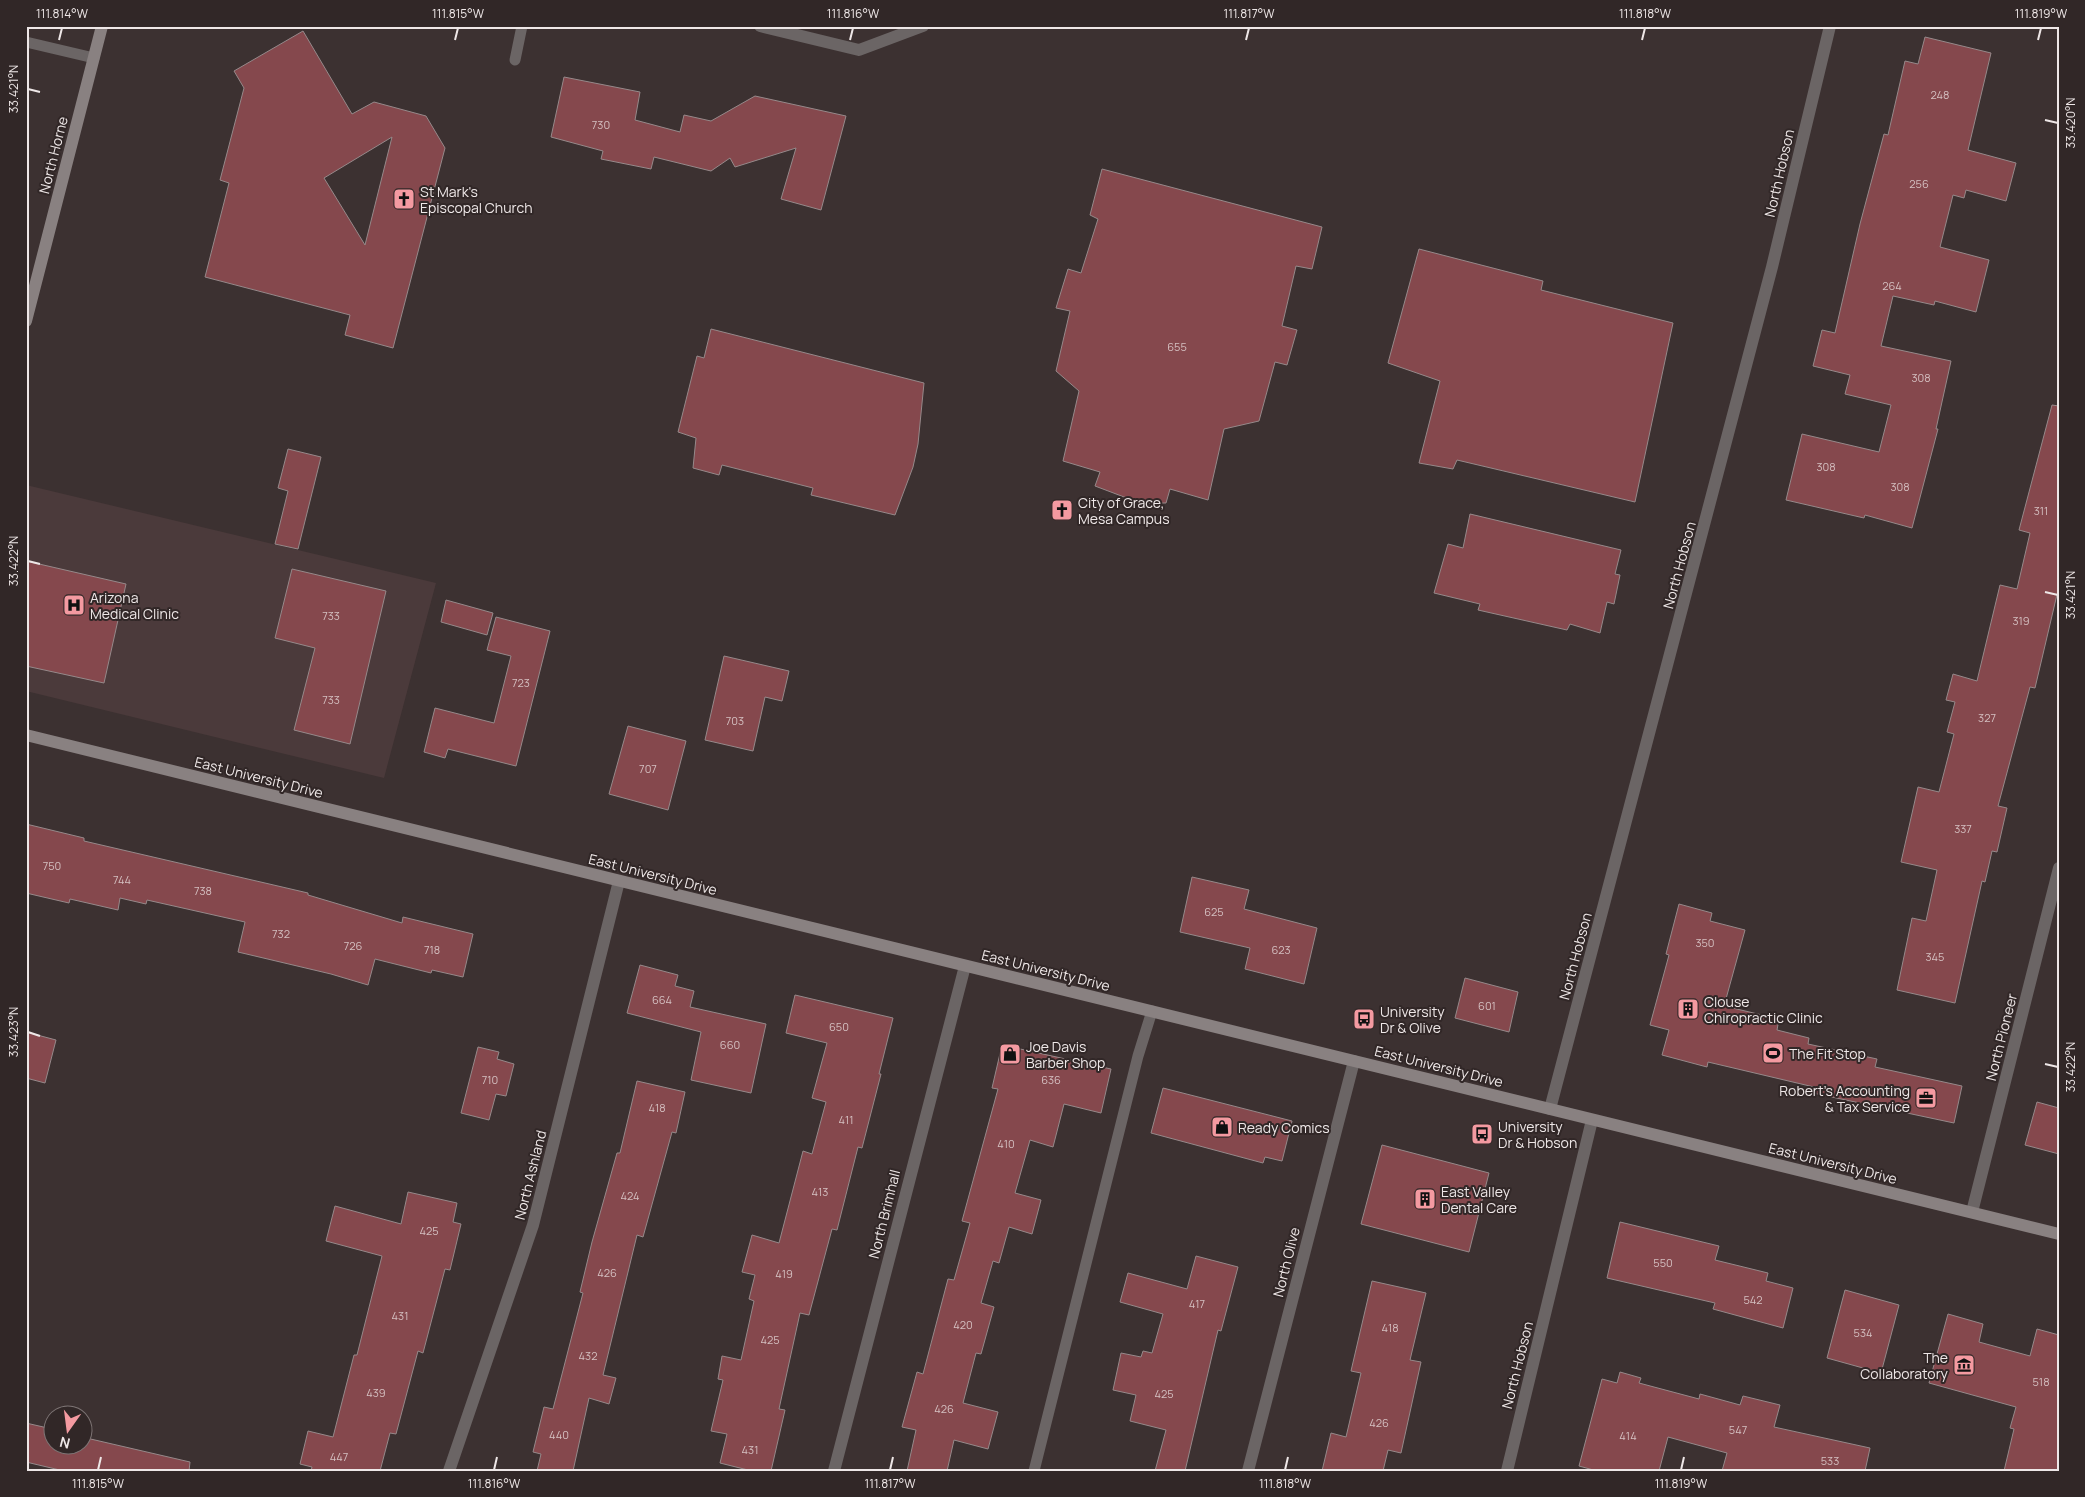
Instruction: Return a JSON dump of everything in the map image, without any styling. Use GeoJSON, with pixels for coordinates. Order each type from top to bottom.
{"type":"FeatureCollection","features":[{"type":"Feature","properties":{"kind":"main road","name":"North Horne"},"geometry":{"type":"LineString","coordinates":[[26,321],[102,26]]}},
{"type":"Feature","properties":{"kind":"main road","name":"East University Drive"},"geometry":{"type":"LineString","coordinates":[[26,735],[2059,1234]]}},
{"type":"Feature","properties":{"kind":"street"},"geometry":{"type":"LineString","coordinates":[[760,26],[860,50],[922,26]]}},
{"type":"Feature","properties":{"kind":"street","name":"North Hobson"},"geometry":{"type":"LineString","coordinates":[[1550,1109],[1772,267],[1830,26]]}},
{"type":"Feature","properties":{"kind":"street","name":"North Pioneer"},"geometry":{"type":"LineString","coordinates":[[1972,1212],[2059,868]]}},
{"type":"Feature","properties":{"kind":"street","name":"North Ashland"},"geometry":{"type":"LineString","coordinates":[[449,1471],[533,1225],[619,881]]}},
{"type":"Feature","properties":{"kind":"street","name":"North Brimhall"},"geometry":{"type":"LineString","coordinates":[[834,1471],[965,966]]}},
{"type":"Feature","properties":{"kind":"street","name":"North Olive"},"geometry":{"type":"LineString","coordinates":[[1248,1471],[1354,1061]]}},
{"type":"Feature","properties":{"kind":"street","name":"North Hobson"},"geometry":{"type":"LineString","coordinates":[[1507,1471],[1592,1120]]}},
{"type":"Feature","properties":{"kind":"lane"},"geometry":{"type":"LineString","coordinates":[[515,60],[522,26]]}},
{"type":"Feature","properties":{"kind":"lane"},"geometry":{"type":"LineString","coordinates":[[26,42],[94,58]]}},
{"type":"Feature","properties":{"kind":"lane"},"geometry":{"type":"LineString","coordinates":[[1034,1471],[1138,1056],[1152,1011]]}},
{"type":"Feature","properties":{"kind":"shaded area"},"geometry":{"type":"Polygon","coordinates":[[[26,485],[436,583],[384,778],[26,691],[26,485]]]}},
{"type":"Feature","properties":{"kind":"building","name":"St Mark's Episcopal Church"},"geometry":{"type":"Polygon","coordinates":[[[303,31],[352,114],[374,102],[426,116],[445,148],[393,348],[345,335],[350,315],[205,277],[229,183],[220,180],[244,88],[234,71],[303,31]],[[392,137],[324,178],[365,245],[392,137]]]}},
{"type":"Feature","properties":{"kind":"building"},"geometry":{"type":"Polygon","coordinates":[[[1925,37],[1991,53],[1968,150],[2016,163],[2006,201],[1966,190],[1964,198],[1953,195],[1940,247],[1989,260],[1976,312],[1935,301],[1934,305],[1893,296],[1881,346],[1951,361],[1936,429],[1938,429],[1912,528],[1865,515],[1864,518],[1786,500],[1802,434],[1879,452],[1891,405],[1845,394],[1850,375],[1813,366],[1822,330],[1835,333],[1860,224],[1884,134],[1888,135],[1905,61],[1918,64],[1925,37]]]}},
{"type":"Feature","properties":{"kind":"building"},"geometry":{"type":"Polygon","coordinates":[[[564,77],[640,92],[635,120],[680,132],[684,115],[711,121],[755,96],[846,116],[821,210],[781,199],[796,148],[735,167],[730,158],[711,171],[654,157],[651,169],[601,159],[603,151],[551,137],[564,77]]]}},
{"type":"Feature","properties":{"kind":"building"},"geometry":{"type":"Polygon","coordinates":[[[1102,169],[1322,227],[1312,269],[1296,266],[1282,326],[1297,330],[1287,365],[1275,362],[1259,421],[1224,429],[1208,500],[1170,489],[1166,503],[1140,503],[1095,486],[1100,472],[1063,461],[1079,391],[1056,371],[1070,311],[1056,308],[1068,269],[1081,273],[1098,219],[1090,215],[1102,169]]]}},
{"type":"Feature","properties":{"kind":"building"},"geometry":{"type":"Polygon","coordinates":[[[1419,249],[1543,281],[1541,290],[1673,323],[1635,502],[1457,460],[1453,469],[1419,463],[1440,381],[1388,363],[1419,249]]]}},
{"type":"Feature","properties":{"kind":"building"},"geometry":{"type":"Polygon","coordinates":[[[711,329],[924,383],[918,444],[913,467],[895,515],[811,495],[813,488],[722,465],[719,475],[693,468],[696,438],[678,432],[697,356],[704,358],[711,329]]]}},
{"type":"Feature","properties":{"kind":"building"},"geometry":{"type":"Polygon","coordinates":[[[2052,405],[2059,406],[2059,586],[2035,688],[2030,687],[1998,806],[2007,808],[1997,852],[1992,851],[1985,882],[1982,881],[1955,1003],[1897,990],[1912,918],[1926,921],[1937,870],[1901,862],[1918,787],[1939,792],[1954,734],[1947,732],[1955,702],[1946,700],[1953,674],[1977,681],[2000,585],[2017,589],[2030,533],[2019,530],[2052,405]]]}},
{"type":"Feature","properties":{"kind":"building"},"geometry":{"type":"Polygon","coordinates":[[[288,449],[321,457],[298,549],[275,544],[288,491],[278,488],[288,449]]]}},
{"type":"Feature","properties":{"kind":"building"},"geometry":{"type":"Polygon","coordinates":[[[1470,514],[1621,550],[1615,574],[1620,575],[1614,604],[1607,602],[1600,633],[1570,624],[1567,630],[1478,610],[1480,604],[1434,593],[1448,544],[1463,548],[1470,514]]]}},
{"type":"Feature","properties":{"kind":"building","name":"Arizona Medical Clinic"},"geometry":{"type":"Polygon","coordinates":[[[26,561],[126,584],[104,683],[26,666],[26,561]]]}},
{"type":"Feature","properties":{"kind":"building"},"geometry":{"type":"Polygon","coordinates":[[[292,569],[386,591],[350,744],[294,730],[315,648],[275,638],[292,569]]]}},
{"type":"Feature","properties":{"kind":"building"},"geometry":{"type":"Polygon","coordinates":[[[446,600],[493,613],[487,635],[441,622],[446,600]]]}},
{"type":"Feature","properties":{"kind":"building"},"geometry":{"type":"Polygon","coordinates":[[[496,617],[550,631],[516,766],[448,749],[445,758],[424,752],[435,708],[494,723],[511,656],[487,650],[496,617]]]}},
{"type":"Feature","properties":{"kind":"building"},"geometry":{"type":"Polygon","coordinates":[[[724,656],[789,671],[782,701],[765,697],[753,751],[705,740],[724,656]]]}},
{"type":"Feature","properties":{"kind":"building"},"geometry":{"type":"Polygon","coordinates":[[[628,726],[686,741],[668,810],[609,794],[628,726]]]}},
{"type":"Feature","properties":{"kind":"building"},"geometry":{"type":"Polygon","coordinates":[[[26,824],[84,838],[84,841],[308,893],[308,895],[402,923],[403,917],[473,934],[463,977],[432,970],[431,973],[375,959],[368,985],[331,974],[238,952],[245,922],[147,900],[146,904],[120,898],[118,910],[70,899],[69,903],[26,893],[26,824]]]}},
{"type":"Feature","properties":{"kind":"building"},"geometry":{"type":"Polygon","coordinates":[[[1192,877],[1249,890],[1244,909],[1317,928],[1304,984],[1245,969],[1250,948],[1180,932],[1192,877]]]}},
{"type":"Feature","properties":{"kind":"building"},"geometry":{"type":"Polygon","coordinates":[[[1679,904],[1712,913],[1710,921],[1745,930],[1724,1006],[1779,1019],[1777,1030],[1809,1038],[1808,1044],[1877,1059],[1875,1067],[1962,1086],[1954,1123],[1813,1093],[1814,1087],[1708,1062],[1707,1067],[1662,1055],[1669,1030],[1650,1025],[1669,955],[1666,954],[1679,904]]]}},
{"type":"Feature","properties":{"kind":"building"},"geometry":{"type":"Polygon","coordinates":[[[640,965],[678,975],[675,986],[694,991],[690,1007],[766,1024],[751,1093],[691,1080],[701,1032],[627,1013],[640,965]]]}},
{"type":"Feature","properties":{"kind":"building"},"geometry":{"type":"Polygon","coordinates":[[[1465,978],[1518,992],[1509,1032],[1455,1018],[1465,978]]]}},
{"type":"Feature","properties":{"kind":"building"},"geometry":{"type":"Polygon","coordinates":[[[795,995],[893,1018],[862,1148],[858,1147],[837,1230],[832,1229],[809,1315],[800,1313],[779,1409],[785,1410],[771,1471],[752,1471],[720,1463],[727,1434],[711,1431],[723,1380],[718,1379],[722,1356],[741,1360],[754,1301],[749,1299],[755,1275],[742,1272],[752,1235],[779,1243],[803,1151],[812,1154],[826,1102],[812,1098],[827,1043],[786,1033],[795,995]]]}},
{"type":"Feature","properties":{"kind":"building"},"geometry":{"type":"Polygon","coordinates":[[[26,1032],[56,1040],[45,1083],[26,1078],[26,1032]]]}},
{"type":"Feature","properties":{"kind":"building"},"geometry":{"type":"Polygon","coordinates":[[[1002,1045],[1111,1069],[1101,1113],[1064,1104],[1053,1147],[1030,1140],[1015,1193],[1041,1200],[1032,1234],[1009,1227],[999,1263],[993,1261],[981,1303],[994,1307],[981,1354],[976,1353],[963,1403],[998,1412],[988,1449],[954,1440],[947,1471],[907,1471],[916,1430],[902,1427],[917,1372],[923,1374],[948,1279],[954,1280],[970,1223],[962,1221],[998,1089],[992,1088],[1002,1045]]]}},
{"type":"Feature","properties":{"kind":"building"},"geometry":{"type":"Polygon","coordinates":[[[478,1047],[499,1052],[497,1059],[514,1064],[506,1096],[496,1094],[489,1120],[461,1113],[478,1047]]]}},
{"type":"Feature","properties":{"kind":"building"},"geometry":{"type":"Polygon","coordinates":[[[637,1081],[685,1092],[676,1133],[672,1132],[643,1237],[637,1235],[603,1375],[616,1378],[609,1404],[589,1398],[573,1471],[537,1471],[541,1454],[533,1452],[544,1407],[553,1409],[583,1293],[580,1292],[592,1242],[617,1153],[620,1153],[637,1081]]]}},
{"type":"Feature","properties":{"kind":"building","name":"Ready Comics"},"geometry":{"type":"Polygon","coordinates":[[[1163,1088],[1292,1121],[1282,1161],[1265,1157],[1263,1163],[1151,1133],[1163,1088]]]}},
{"type":"Feature","properties":{"kind":"building"},"geometry":{"type":"Polygon","coordinates":[[[2037,1102],[2059,1108],[2059,1154],[2025,1145],[2037,1102]]]}},
{"type":"Feature","properties":{"kind":"building","name":"East Valley Dental Care"},"geometry":{"type":"Polygon","coordinates":[[[1382,1145],[1489,1173],[1469,1252],[1361,1224],[1382,1145]]]}},
{"type":"Feature","properties":{"kind":"building"},"geometry":{"type":"Polygon","coordinates":[[[408,1192],[457,1203],[453,1222],[461,1224],[450,1270],[445,1269],[423,1353],[418,1351],[396,1434],[390,1433],[380,1471],[311,1471],[312,1467],[300,1464],[308,1431],[333,1437],[354,1355],[357,1355],[382,1256],[326,1241],[335,1206],[401,1224],[408,1192]]]}},
{"type":"Feature","properties":{"kind":"building"},"geometry":{"type":"Polygon","coordinates":[[[1620,1222],[1719,1246],[1715,1260],[1768,1273],[1766,1281],[1793,1288],[1783,1328],[1713,1309],[1715,1303],[1607,1278],[1620,1222]]]}},
{"type":"Feature","properties":{"kind":"building"},"geometry":{"type":"Polygon","coordinates":[[[1196,1256],[1238,1267],[1221,1331],[1218,1330],[1185,1471],[1155,1471],[1166,1430],[1130,1421],[1136,1395],[1113,1390],[1121,1353],[1141,1357],[1143,1351],[1152,1353],[1163,1314],[1120,1302],[1128,1273],[1187,1289],[1196,1256]]]}},
{"type":"Feature","properties":{"kind":"building"},"geometry":{"type":"Polygon","coordinates":[[[1372,1281],[1426,1293],[1410,1360],[1421,1362],[1401,1453],[1388,1450],[1383,1471],[1322,1471],[1331,1433],[1346,1437],[1361,1373],[1351,1371],[1372,1281]]]}},
{"type":"Feature","properties":{"kind":"building"},"geometry":{"type":"Polygon","coordinates":[[[1845,1290],[1899,1305],[1881,1373],[1827,1358],[1845,1290]]]}},
{"type":"Feature","properties":{"kind":"building"},"geometry":{"type":"Polygon","coordinates":[[[1948,1314],[1983,1324],[1979,1342],[2030,1356],[2037,1329],[2059,1335],[2059,1471],[2004,1471],[2014,1429],[2010,1428],[2016,1407],[1929,1383],[1948,1314]]]}},
{"type":"Feature","properties":{"kind":"building"},"geometry":{"type":"Polygon","coordinates":[[[1620,1372],[1641,1378],[1639,1383],[1699,1399],[1700,1394],[1740,1405],[1743,1396],[1780,1405],[1774,1427],[1870,1448],[1865,1471],[1722,1471],[1727,1453],[1668,1437],[1659,1471],[1597,1471],[1579,1466],[1602,1379],[1617,1383],[1620,1372]]]}},
{"type":"Feature","properties":{"kind":"building"},"geometry":{"type":"Polygon","coordinates":[[[26,1423],[42,1427],[42,1454],[92,1454],[92,1439],[190,1462],[189,1471],[64,1471],[26,1462],[26,1423]]]}},
{"type":"Feature","properties":{"kind":"place","name":"St Mark's Episcopal Church"},"geometry":{"type":"Point","coordinates":[404,199]}},
{"type":"Feature","properties":{"kind":"place","name":"City of Grace, Mesa Campus"},"geometry":{"type":"Point","coordinates":[1062,510]}},
{"type":"Feature","properties":{"kind":"place","name":"Arizona Medical Clinic"},"geometry":{"type":"Point","coordinates":[74,605]}},
{"type":"Feature","properties":{"kind":"place","name":"Clouse Chiropractic Clinic"},"geometry":{"type":"Point","coordinates":[1688,1009]}},
{"type":"Feature","properties":{"kind":"place","name":"University Dr & Olive"},"geometry":{"type":"Point","coordinates":[1364,1019]}},
{"type":"Feature","properties":{"kind":"place","name":"The Fit Stop"},"geometry":{"type":"Point","coordinates":[1773,1053]}},
{"type":"Feature","properties":{"kind":"place","name":"Joe Davis Barber Shop"},"geometry":{"type":"Point","coordinates":[1010,1054]}},
{"type":"Feature","properties":{"kind":"place","name":"Robert's Accounting & Tax Service"},"geometry":{"type":"Point","coordinates":[1926,1098]}},
{"type":"Feature","properties":{"kind":"place","name":"Ready Comics"},"geometry":{"type":"Point","coordinates":[1222,1127]}},
{"type":"Feature","properties":{"kind":"place","name":"University Dr & Hobson"},"geometry":{"type":"Point","coordinates":[1482,1134]}},
{"type":"Feature","properties":{"kind":"place","name":"East Valley Dental Care"},"geometry":{"type":"Point","coordinates":[1425,1199]}},
{"type":"Feature","properties":{"kind":"place","name":"The Collaboratory"},"geometry":{"type":"Point","coordinates":[1964,1365]}}]}
